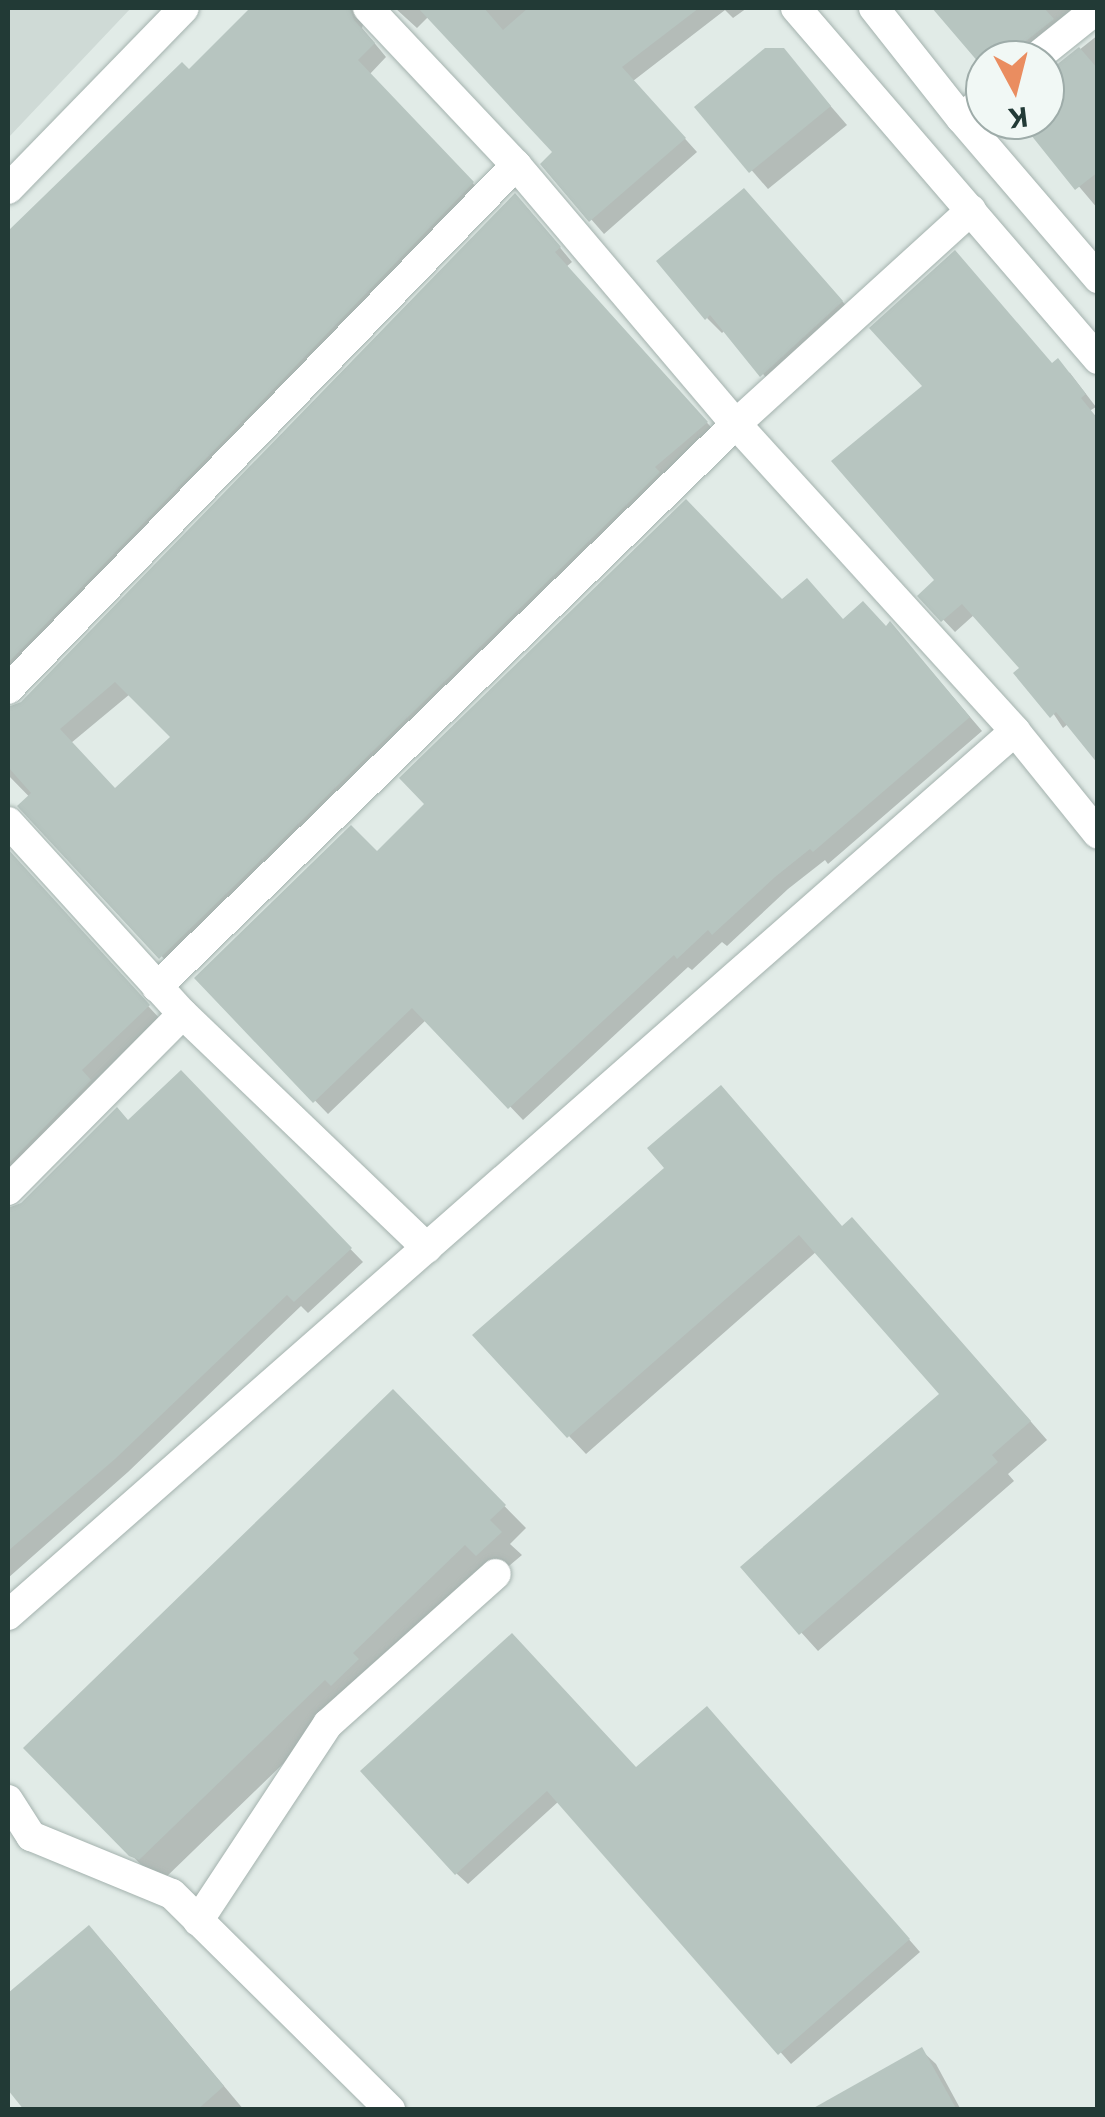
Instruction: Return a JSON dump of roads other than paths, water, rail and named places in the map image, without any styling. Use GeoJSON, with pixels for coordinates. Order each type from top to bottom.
{"type":"FeatureCollection","features":[{"type":"Feature","properties":{"kind":"street"},"geometry":{"type":"LineString","coordinates":[[8,188],[184,8]]}},
{"type":"Feature","properties":{"kind":"street"},"geometry":{"type":"LineString","coordinates":[[368,8],[516,165],[736,424],[1014,731],[1098,834]]}},
{"type":"Feature","properties":{"kind":"street"},"geometry":{"type":"LineString","coordinates":[[796,8],[1098,359]]}},
{"type":"Feature","properties":{"kind":"street"},"geometry":{"type":"LineString","coordinates":[[874,8],[961,118],[1098,278]]}},
{"type":"Feature","properties":{"kind":"street"},"geometry":{"type":"LineString","coordinates":[[1058,40],[1098,8]]}},
{"type":"Feature","properties":{"kind":"street"},"geometry":{"type":"LineString","coordinates":[[961,118],[965,115]]}},
{"type":"Feature","properties":{"kind":"street"},"geometry":{"type":"LineString","coordinates":[[8,689],[516,165]]}},
{"type":"Feature","properties":{"kind":"street"},"geometry":{"type":"LineString","coordinates":[[158,987],[736,424],[971,210]]}},
{"type":"Feature","properties":{"kind":"street"},"geometry":{"type":"LineString","coordinates":[[8,1615],[1014,731]]}},
{"type":"Feature","properties":{"kind":"street"},"geometry":{"type":"LineString","coordinates":[[8,822],[183,1014],[427,1248]]}},
{"type":"Feature","properties":{"kind":"street"},"geometry":{"type":"LineString","coordinates":[[8,1190],[183,1014]]}},
{"type":"Feature","properties":{"kind":"street"},"geometry":{"type":"LineString","coordinates":[[198,1920],[328,1724],[496,1574]]}},
{"type":"Feature","properties":{"kind":"street"},"geometry":{"type":"LineString","coordinates":[[8,1800],[31,1836],[172,1894],[390,2110]]}}]}
